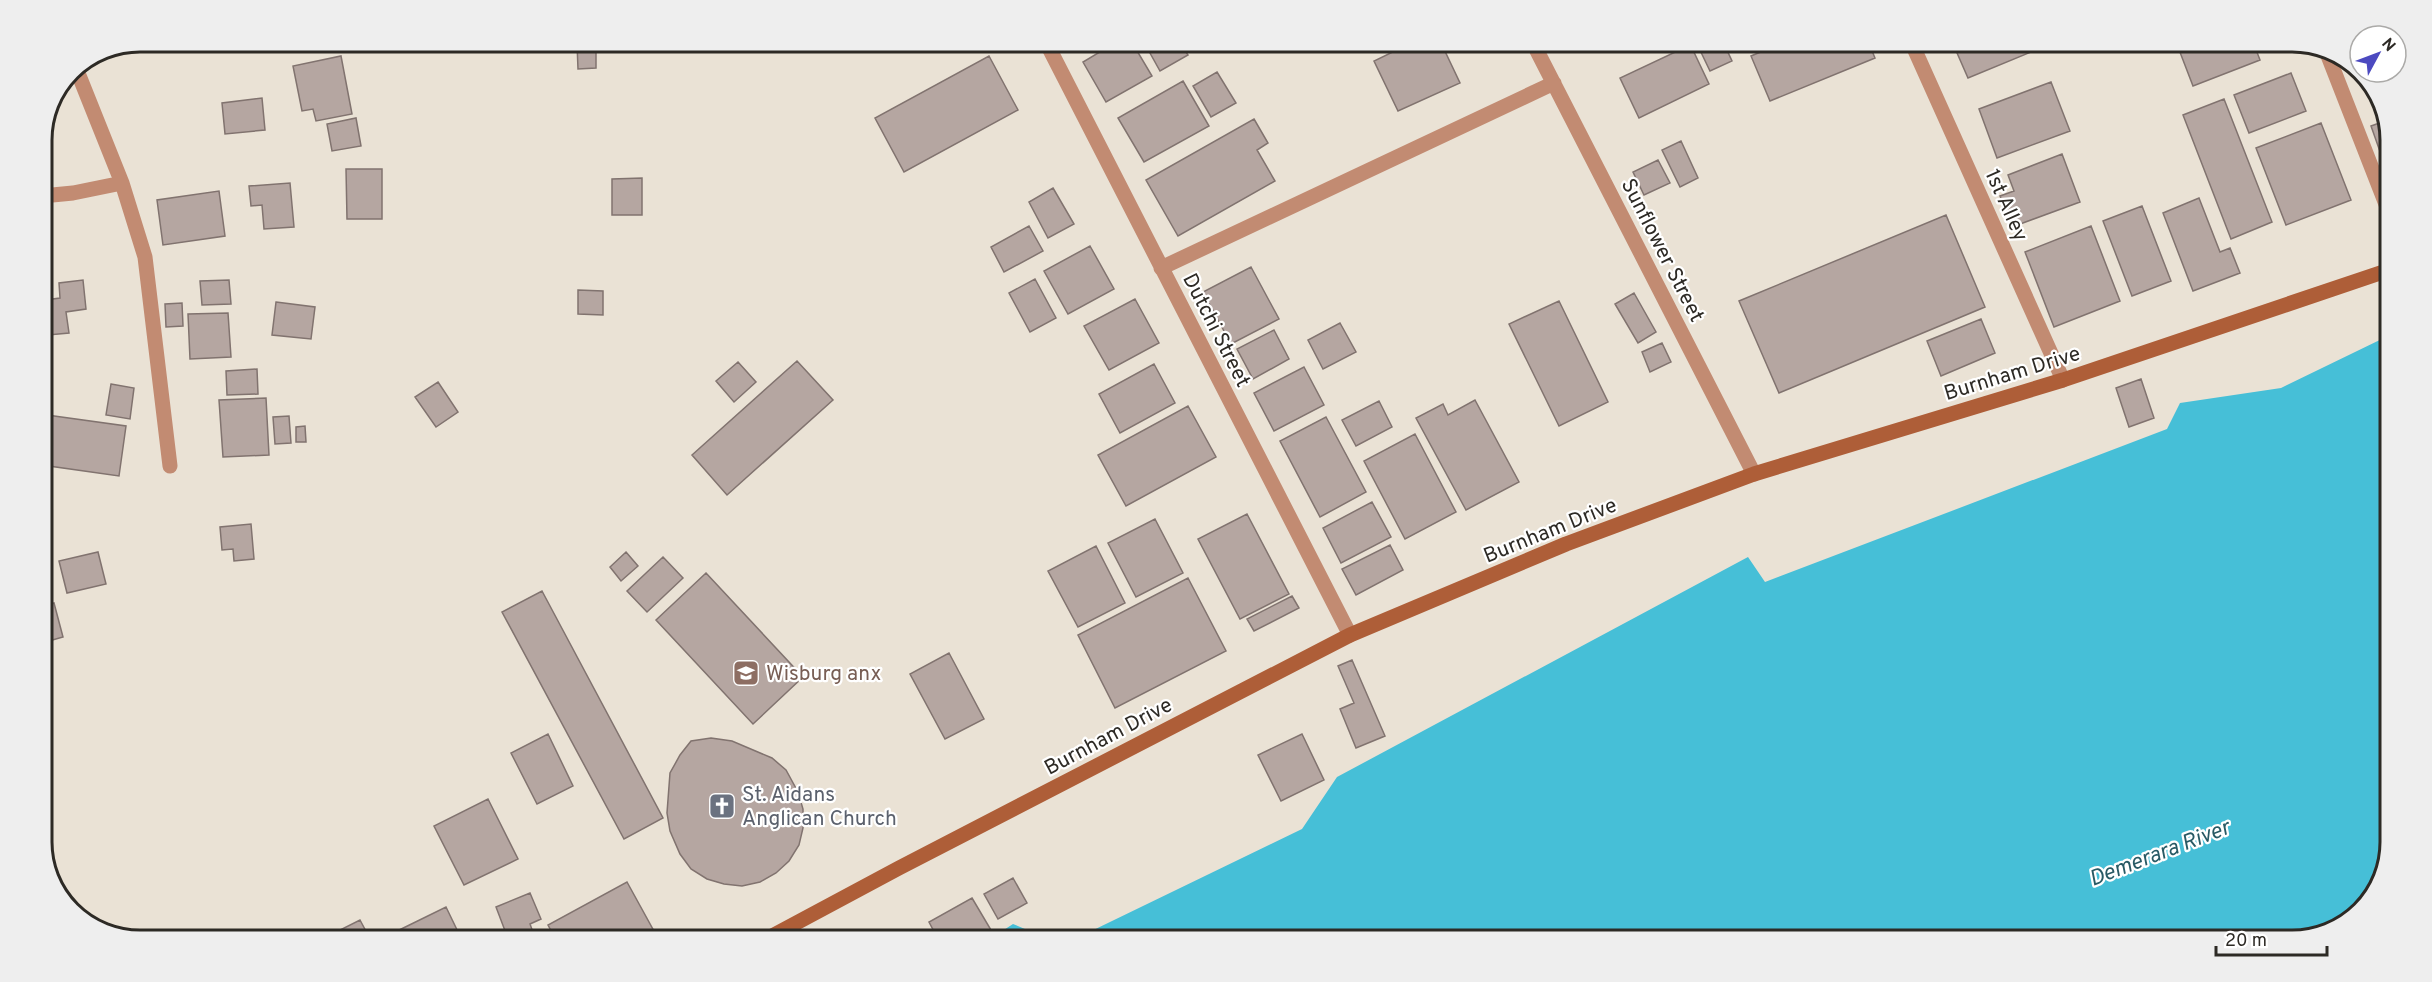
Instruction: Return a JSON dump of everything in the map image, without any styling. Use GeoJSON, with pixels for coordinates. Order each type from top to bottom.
{"type":"FeatureCollection","features":[{"type":"Feature","properties":{"kind":"street","name":"Dutchi Street"},"geometry":{"type":"LineString","coordinates":[[1052,53],[1350,635]]}},
{"type":"Feature","properties":{"kind":"street","name":"Sunflower Street"},"geometry":{"type":"LineString","coordinates":[[1538,53],[1754,474]]}},
{"type":"Feature","properties":{"kind":"street","name":"1st Alley"},"geometry":{"type":"LineString","coordinates":[[1916,53],[2062,380]]}},
{"type":"Feature","properties":{"kind":"street"},"geometry":{"type":"LineString","coordinates":[[2330,62],[2379,187]]}},
{"type":"Feature","properties":{"kind":"street"},"geometry":{"type":"LineString","coordinates":[[79,77],[122,183],[145,257],[170,466]]}},
{"type":"Feature","properties":{"kind":"street"},"geometry":{"type":"LineString","coordinates":[[1161,268],[1554,83]]}},
{"type":"Feature","properties":{"kind":"street"},"geometry":{"type":"LineString","coordinates":[[52,195],[122,183]]}},
{"type":"Feature","properties":{"kind":"street","name":"Burnham Drive"},"geometry":{"type":"LineString","coordinates":[[783,930],[1350,635],[1566,544],[1754,474],[2062,380],[2379,273]]}},
{"type":"Feature","properties":{"kind":"water","name":"Demerara River"},"geometry":{"type":"Polygon","coordinates":[[[2379,340],[2379,853],[2375,870],[2361,895],[2341,915],[2325,923],[2292,930],[1093,930],[1302,829],[1337,777],[1748,557],[1765,582],[2167,429],[2180,403],[2281,388],[2379,340]]]}},
{"type":"Feature","properties":{"kind":"water"},"geometry":{"type":"Polygon","coordinates":[[[1013,924],[1027,930],[1004,930],[1013,924]]]}},
{"type":"Feature","properties":{"kind":"building"},"geometry":{"type":"Polygon","coordinates":[[[577,53],[596,53],[596,68],[578,69],[577,53]]]}},
{"type":"Feature","properties":{"kind":"building"},"geometry":{"type":"Polygon","coordinates":[[[1098,53],[1138,53],[1152,76],[1106,102],[1083,62],[1098,53]]]}},
{"type":"Feature","properties":{"kind":"building"},"geometry":{"type":"Polygon","coordinates":[[[1150,53],[1187,53],[1188,55],[1160,71],[1150,53]]]}},
{"type":"Feature","properties":{"kind":"building"},"geometry":{"type":"Polygon","coordinates":[[[1390,53],[1446,53],[1460,83],[1398,111],[1374,61],[1390,53]]]}},
{"type":"Feature","properties":{"kind":"building"},"geometry":{"type":"Polygon","coordinates":[[[1673,53],[1694,53],[1709,84],[1639,118],[1620,78],[1673,53]]]}},
{"type":"Feature","properties":{"kind":"building"},"geometry":{"type":"Polygon","coordinates":[[[1701,53],[1728,53],[1732,61],[1710,71],[1701,53]]]}},
{"type":"Feature","properties":{"kind":"building"},"geometry":{"type":"Polygon","coordinates":[[[1758,53],[1873,53],[1875,58],[1770,101],[1751,56],[1758,53]]]}},
{"type":"Feature","properties":{"kind":"building"},"geometry":{"type":"Polygon","coordinates":[[[1957,53],[2028,53],[1968,78],[1957,53]]]}},
{"type":"Feature","properties":{"kind":"building"},"geometry":{"type":"Polygon","coordinates":[[[2180,53],[2257,53],[2260,60],[2193,86],[2180,53]]]}},
{"type":"Feature","properties":{"kind":"building"},"geometry":{"type":"Polygon","coordinates":[[[341,56],[352,114],[316,121],[313,109],[302,111],[293,66],[341,56]]]}},
{"type":"Feature","properties":{"kind":"building"},"geometry":{"type":"Polygon","coordinates":[[[989,56],[1018,110],[904,172],[875,118],[989,56]]]}},
{"type":"Feature","properties":{"kind":"building"},"geometry":{"type":"Polygon","coordinates":[[[1217,72],[1236,103],[1211,117],[1193,86],[1217,72]]]}},
{"type":"Feature","properties":{"kind":"building"},"geometry":{"type":"Polygon","coordinates":[[[2291,73],[2306,111],[2249,133],[2234,95],[2291,73]]]}},
{"type":"Feature","properties":{"kind":"building"},"geometry":{"type":"Polygon","coordinates":[[[1183,81],[1209,126],[1144,162],[1118,118],[1183,81]]]}},
{"type":"Feature","properties":{"kind":"building"},"geometry":{"type":"Polygon","coordinates":[[[2051,82],[2070,131],[1997,158],[1979,109],[2051,82]]]}},
{"type":"Feature","properties":{"kind":"building"},"geometry":{"type":"Polygon","coordinates":[[[262,98],[265,130],[225,134],[222,103],[262,98]]]}},
{"type":"Feature","properties":{"kind":"building"},"geometry":{"type":"Polygon","coordinates":[[[2224,99],[2272,222],[2231,239],[2183,115],[2224,99]]]}},
{"type":"Feature","properties":{"kind":"building"},"geometry":{"type":"Polygon","coordinates":[[[356,118],[361,146],[332,151],[327,124],[356,118]]]}},
{"type":"Feature","properties":{"kind":"building"},"geometry":{"type":"Polygon","coordinates":[[[1254,119],[1268,143],[1257,150],[1275,181],[1178,236],[1146,180],[1254,119]]]}},
{"type":"Feature","properties":{"kind":"building"},"geometry":{"type":"Polygon","coordinates":[[[2321,123],[2351,200],[2286,225],[2256,148],[2321,123]]]}},
{"type":"Feature","properties":{"kind":"building"},"geometry":{"type":"Polygon","coordinates":[[[2378,123],[2379,149],[2371,126],[2378,123]]]}},
{"type":"Feature","properties":{"kind":"building"},"geometry":{"type":"Polygon","coordinates":[[[1681,141],[1698,178],[1680,187],[1662,150],[1681,141]]]}},
{"type":"Feature","properties":{"kind":"building"},"geometry":{"type":"Polygon","coordinates":[[[2062,154],[2080,202],[2012,227],[2000,196],[2014,191],[2008,175],[2062,154]]]}},
{"type":"Feature","properties":{"kind":"building"},"geometry":{"type":"Polygon","coordinates":[[[1658,160],[1670,183],[1644,195],[1633,172],[1658,160]]]}},
{"type":"Feature","properties":{"kind":"building"},"geometry":{"type":"Polygon","coordinates":[[[346,169],[382,169],[382,219],[347,219],[346,169]]]}},
{"type":"Feature","properties":{"kind":"building"},"geometry":{"type":"Polygon","coordinates":[[[642,178],[642,215],[612,215],[612,179],[642,178]]]}},
{"type":"Feature","properties":{"kind":"building"},"geometry":{"type":"Polygon","coordinates":[[[290,183],[294,227],[264,229],[262,205],[251,206],[249,186],[290,183]]]}},
{"type":"Feature","properties":{"kind":"building"},"geometry":{"type":"Polygon","coordinates":[[[1053,188],[1074,224],[1048,238],[1029,202],[1053,188]]]}},
{"type":"Feature","properties":{"kind":"building"},"geometry":{"type":"Polygon","coordinates":[[[219,191],[225,236],[163,245],[157,200],[219,191]]]}},
{"type":"Feature","properties":{"kind":"building"},"geometry":{"type":"Polygon","coordinates":[[[2199,198],[2220,252],[2230,248],[2240,273],[2193,291],[2163,213],[2199,198]]]}},
{"type":"Feature","properties":{"kind":"building"},"geometry":{"type":"Polygon","coordinates":[[[2142,206],[2171,281],[2132,296],[2103,221],[2142,206]]]}},
{"type":"Feature","properties":{"kind":"building"},"geometry":{"type":"Polygon","coordinates":[[[1946,215],[1985,307],[1779,393],[1739,301],[1946,215]]]}},
{"type":"Feature","properties":{"kind":"building"},"geometry":{"type":"Polygon","coordinates":[[[1029,226],[1043,251],[1004,272],[991,247],[1029,226]]]}},
{"type":"Feature","properties":{"kind":"building"},"geometry":{"type":"Polygon","coordinates":[[[2091,226],[2120,301],[2054,327],[2025,252],[2091,226]]]}},
{"type":"Feature","properties":{"kind":"building"},"geometry":{"type":"Polygon","coordinates":[[[1090,246],[1114,289],[1068,314],[1044,271],[1090,246]]]}},
{"type":"Feature","properties":{"kind":"building"},"geometry":{"type":"Polygon","coordinates":[[[1251,267],[1279,319],[1231,344],[1203,292],[1251,267]]]}},
{"type":"Feature","properties":{"kind":"building"},"geometry":{"type":"Polygon","coordinates":[[[1035,279],[1056,318],[1030,332],[1009,293],[1035,279]]]}},
{"type":"Feature","properties":{"kind":"building"},"geometry":{"type":"Polygon","coordinates":[[[83,280],[86,309],[66,312],[69,333],[52,335],[52,299],[60,298],[59,283],[83,280]]]}},
{"type":"Feature","properties":{"kind":"building"},"geometry":{"type":"Polygon","coordinates":[[[229,280],[231,304],[202,305],[200,281],[229,280]]]}},
{"type":"Feature","properties":{"kind":"building"},"geometry":{"type":"Polygon","coordinates":[[[578,290],[603,291],[603,315],[578,314],[578,290]]]}},
{"type":"Feature","properties":{"kind":"building"},"geometry":{"type":"Polygon","coordinates":[[[1634,293],[1656,332],[1638,343],[1615,304],[1634,293]]]}},
{"type":"Feature","properties":{"kind":"building"},"geometry":{"type":"Polygon","coordinates":[[[1135,299],[1159,343],[1109,370],[1084,326],[1135,299]]]}},
{"type":"Feature","properties":{"kind":"building"},"geometry":{"type":"Polygon","coordinates":[[[1559,301],[1608,402],[1559,426],[1509,324],[1559,301]]]}},
{"type":"Feature","properties":{"kind":"building"},"geometry":{"type":"Polygon","coordinates":[[[276,302],[315,307],[311,339],[272,335],[276,302]]]}},
{"type":"Feature","properties":{"kind":"building"},"geometry":{"type":"Polygon","coordinates":[[[182,303],[183,326],[166,327],[165,304],[182,303]]]}},
{"type":"Feature","properties":{"kind":"building"},"geometry":{"type":"Polygon","coordinates":[[[228,313],[231,357],[190,359],[188,314],[228,313]]]}},
{"type":"Feature","properties":{"kind":"building"},"geometry":{"type":"Polygon","coordinates":[[[1981,319],[1995,353],[1941,376],[1927,341],[1981,319]]]}},
{"type":"Feature","properties":{"kind":"building"},"geometry":{"type":"Polygon","coordinates":[[[1340,323],[1356,352],[1323,369],[1308,340],[1340,323]]]}},
{"type":"Feature","properties":{"kind":"building"},"geometry":{"type":"Polygon","coordinates":[[[1274,330],[1289,359],[1253,379],[1237,349],[1274,330]]]}},
{"type":"Feature","properties":{"kind":"building"},"geometry":{"type":"Polygon","coordinates":[[[1662,343],[1671,362],[1650,372],[1642,352],[1662,343]]]}},
{"type":"Feature","properties":{"kind":"building"},"geometry":{"type":"Polygon","coordinates":[[[797,361],[833,400],[727,495],[692,455],[797,361]]]}},
{"type":"Feature","properties":{"kind":"building"},"geometry":{"type":"Polygon","coordinates":[[[738,362],[756,382],[734,402],[716,381],[738,362]]]}},
{"type":"Feature","properties":{"kind":"building"},"geometry":{"type":"Polygon","coordinates":[[[1154,364],[1175,403],[1120,433],[1099,394],[1154,364]]]}},
{"type":"Feature","properties":{"kind":"building"},"geometry":{"type":"Polygon","coordinates":[[[1304,367],[1324,405],[1274,431],[1254,393],[1304,367]]]}},
{"type":"Feature","properties":{"kind":"building"},"geometry":{"type":"Polygon","coordinates":[[[257,369],[258,394],[227,395],[226,371],[257,369]]]}},
{"type":"Feature","properties":{"kind":"building"},"geometry":{"type":"Polygon","coordinates":[[[2141,379],[2154,418],[2129,427],[2116,388],[2141,379]]]}},
{"type":"Feature","properties":{"kind":"building"},"geometry":{"type":"Polygon","coordinates":[[[438,382],[458,412],[436,427],[415,397],[438,382]]]}},
{"type":"Feature","properties":{"kind":"building"},"geometry":{"type":"Polygon","coordinates":[[[111,384],[134,388],[130,419],[106,415],[111,384]]]}},
{"type":"Feature","properties":{"kind":"building"},"geometry":{"type":"Polygon","coordinates":[[[266,398],[269,455],[223,457],[219,400],[266,398]]]}},
{"type":"Feature","properties":{"kind":"building"},"geometry":{"type":"Polygon","coordinates":[[[1475,400],[1519,482],[1466,510],[1416,418],[1443,404],[1448,415],[1475,400]]]}},
{"type":"Feature","properties":{"kind":"building"},"geometry":{"type":"Polygon","coordinates":[[[1379,401],[1392,427],[1356,446],[1342,420],[1379,401]]]}},
{"type":"Feature","properties":{"kind":"building"},"geometry":{"type":"Polygon","coordinates":[[[1188,406],[1216,457],[1126,506],[1098,455],[1188,406]]]}},
{"type":"Feature","properties":{"kind":"building"},"geometry":{"type":"Polygon","coordinates":[[[52,416],[126,426],[119,476],[52,466],[52,416]]]}},
{"type":"Feature","properties":{"kind":"building"},"geometry":{"type":"Polygon","coordinates":[[[289,416],[291,443],[275,444],[273,417],[289,416]]]}},
{"type":"Feature","properties":{"kind":"building"},"geometry":{"type":"Polygon","coordinates":[[[1326,417],[1366,492],[1320,517],[1280,441],[1326,417]]]}},
{"type":"Feature","properties":{"kind":"building"},"geometry":{"type":"Polygon","coordinates":[[[305,426],[306,442],[296,442],[296,427],[305,426]]]}},
{"type":"Feature","properties":{"kind":"building"},"geometry":{"type":"Polygon","coordinates":[[[1415,434],[1456,512],[1405,539],[1364,461],[1415,434]]]}},
{"type":"Feature","properties":{"kind":"building"},"geometry":{"type":"Polygon","coordinates":[[[1372,502],[1391,537],[1341,563],[1323,528],[1372,502]]]}},
{"type":"Feature","properties":{"kind":"building"},"geometry":{"type":"Polygon","coordinates":[[[1247,514],[1289,594],[1240,619],[1198,539],[1247,514]]]}},
{"type":"Feature","properties":{"kind":"building"},"geometry":{"type":"Polygon","coordinates":[[[1155,519],[1183,573],[1136,597],[1108,543],[1155,519]]]}},
{"type":"Feature","properties":{"kind":"building"},"geometry":{"type":"Polygon","coordinates":[[[251,524],[254,559],[234,561],[233,549],[222,550],[220,527],[251,524]]]}},
{"type":"Feature","properties":{"kind":"building"},"geometry":{"type":"Polygon","coordinates":[[[1390,545],[1403,570],[1356,595],[1342,569],[1390,545]]]}},
{"type":"Feature","properties":{"kind":"building"},"geometry":{"type":"Polygon","coordinates":[[[1096,546],[1125,603],[1078,627],[1048,571],[1096,546]]]}},
{"type":"Feature","properties":{"kind":"building"},"geometry":{"type":"Polygon","coordinates":[[[98,552],[106,584],[67,593],[59,561],[98,552]]]}},
{"type":"Feature","properties":{"kind":"building"},"geometry":{"type":"Polygon","coordinates":[[[626,552],[638,566],[621,581],[610,567],[626,552]]]}},
{"type":"Feature","properties":{"kind":"building"},"geometry":{"type":"Polygon","coordinates":[[[663,557],[683,578],[647,612],[627,591],[663,557]]]}},
{"type":"Feature","properties":{"kind":"building"},"geometry":{"type":"Polygon","coordinates":[[[706,573],[803,677],[753,724],[656,620],[706,573]]]}},
{"type":"Feature","properties":{"kind":"building"},"geometry":{"type":"Polygon","coordinates":[[[1188,578],[1226,651],[1115,708],[1078,635],[1188,578]]]}},
{"type":"Feature","properties":{"kind":"building"},"geometry":{"type":"Polygon","coordinates":[[[542,591],[663,818],[624,839],[502,612],[542,591]]]}},
{"type":"Feature","properties":{"kind":"building"},"geometry":{"type":"Polygon","coordinates":[[[1292,596],[1299,608],[1254,631],[1247,619],[1292,596]]]}},
{"type":"Feature","properties":{"kind":"building"},"geometry":{"type":"Polygon","coordinates":[[[53,603],[63,637],[53,640],[53,603]]]}},
{"type":"Feature","properties":{"kind":"building"},"geometry":{"type":"Polygon","coordinates":[[[949,653],[984,719],[945,739],[910,674],[949,653]]]}},
{"type":"Feature","properties":{"kind":"building"},"geometry":{"type":"Polygon","coordinates":[[[1352,660],[1385,736],[1356,748],[1340,709],[1354,703],[1338,666],[1352,660]]]}},
{"type":"Feature","properties":{"kind":"building"},"geometry":{"type":"Polygon","coordinates":[[[548,734],[573,786],[537,804],[511,753],[548,734]]]}},
{"type":"Feature","properties":{"kind":"building"},"geometry":{"type":"Polygon","coordinates":[[[1302,734],[1324,780],[1281,801],[1258,755],[1302,734]]]}},
{"type":"Feature","properties":{"kind":"building"},"geometry":{"type":"Polygon","coordinates":[[[711,738],[732,741],[772,758],[786,770],[798,792],[803,809],[803,828],[799,845],[789,861],[776,873],[760,882],[742,886],[707,879],[691,869],[680,854],[670,831],[667,813],[670,773],[691,741],[711,738]]]}},
{"type":"Feature","properties":{"kind":"building"},"geometry":{"type":"Polygon","coordinates":[[[488,799],[518,859],[464,885],[434,826],[488,799]]]}},
{"type":"Feature","properties":{"kind":"building"},"geometry":{"type":"Polygon","coordinates":[[[1013,878],[1027,903],[998,919],[984,894],[1013,878]]]}},
{"type":"Feature","properties":{"kind":"building"},"geometry":{"type":"Polygon","coordinates":[[[627,882],[653,930],[551,930],[548,925],[627,882]]]}},
{"type":"Feature","properties":{"kind":"building"},"geometry":{"type":"Polygon","coordinates":[[[530,893],[541,919],[530,924],[532,930],[505,930],[496,907],[530,893]]]}},
{"type":"Feature","properties":{"kind":"building"},"geometry":{"type":"Polygon","coordinates":[[[972,898],[991,930],[933,930],[929,922],[972,898]]]}},
{"type":"Feature","properties":{"kind":"building"},"geometry":{"type":"Polygon","coordinates":[[[446,907],[457,930],[399,930],[446,907]]]}},
{"type":"Feature","properties":{"kind":"building"},"geometry":{"type":"Polygon","coordinates":[[[360,920],[365,930],[340,930],[360,920]]]}},
{"type":"Feature","properties":{"kind":"place","name":"Wisburg anx"},"geometry":{"type":"Point","coordinates":[746,673]}},
{"type":"Feature","properties":{"kind":"place","name":"St. Aidans Anglican Church"},"geometry":{"type":"Point","coordinates":[722,806]}}]}
